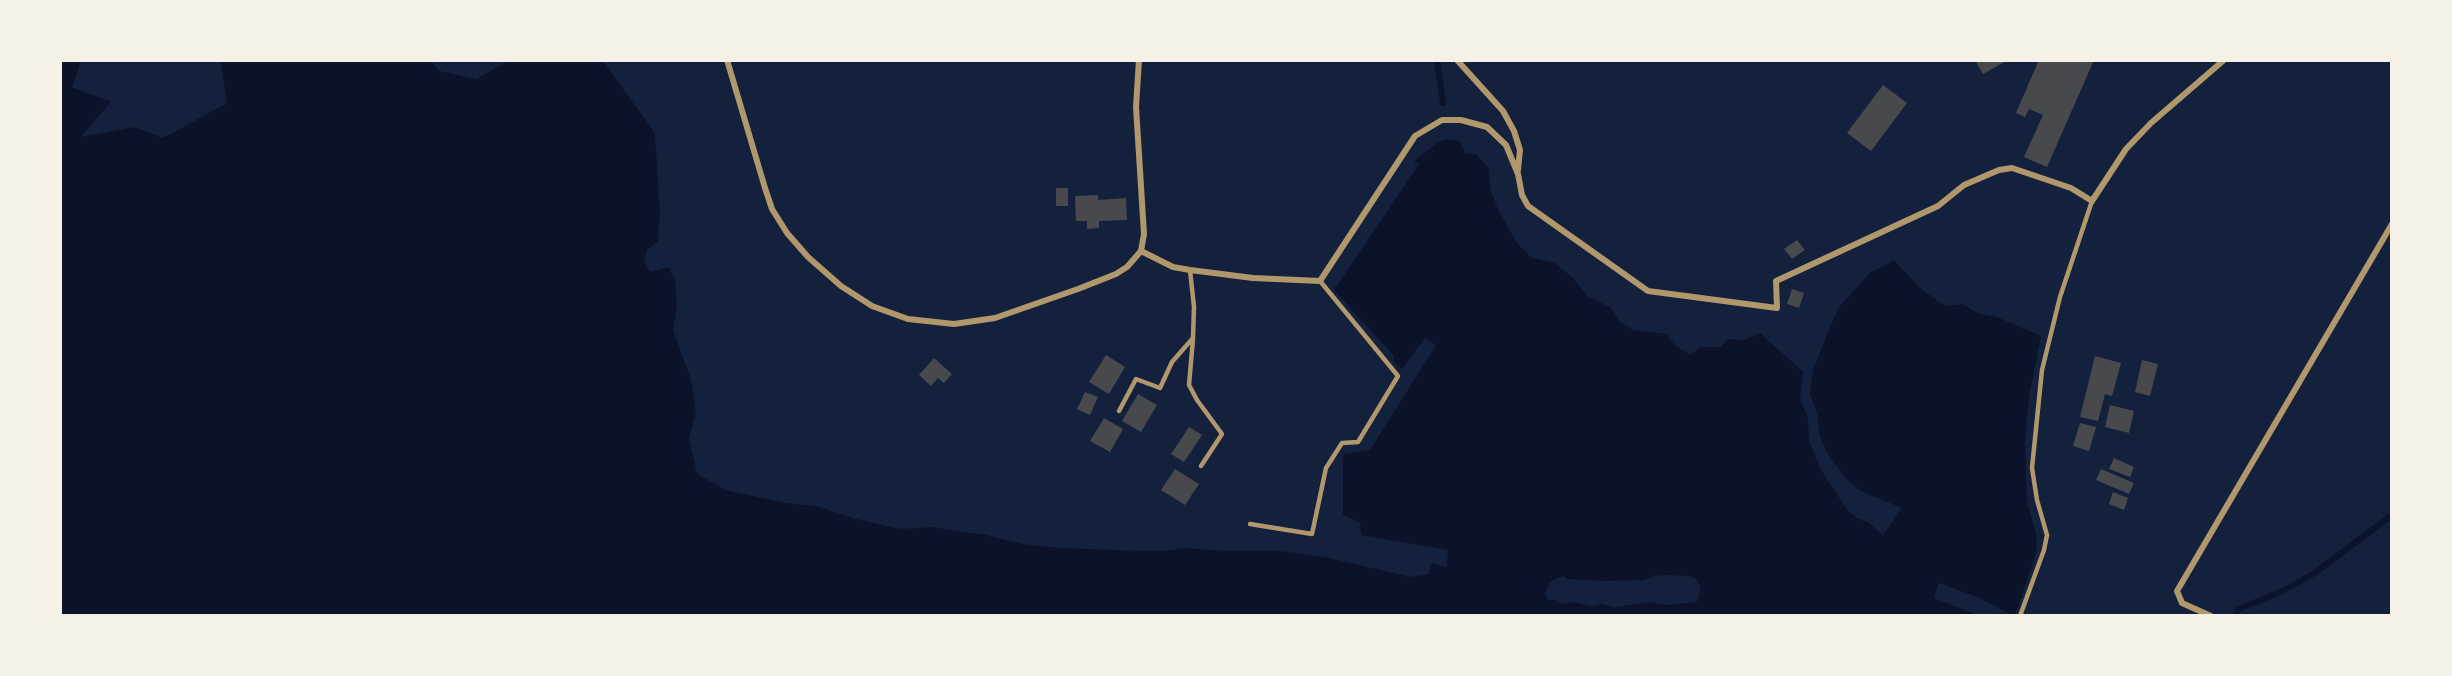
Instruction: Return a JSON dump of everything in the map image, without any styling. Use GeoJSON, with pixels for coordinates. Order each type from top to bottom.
{"type":"FeatureCollection","features":[{"type":"Feature","properties":{"kind":"street"},"geometry":{"type":"LineString","coordinates":[[727,60],[772,209],[808,257],[841,286],[872,306],[908,319],[954,324],[995,318],[1116,274],[1127,267],[1141,251],[1144,234],[1136,107],[1138,60]]}},
{"type":"Feature","properties":{"kind":"street"},"geometry":{"type":"LineString","coordinates":[[1457,60],[1503,111],[1509,121],[1520,150],[1518,174]]}},
{"type":"Feature","properties":{"kind":"street"},"geometry":{"type":"LineString","coordinates":[[1141,251],[1173,267],[1190,270],[1253,278],[1320,281],[1415,136],[1442,120],[1461,120],[1487,127],[1506,145],[1518,174],[1522,195],[1528,206],[1648,291],[1777,308],[1776,281],[1938,206],[1964,185],[2000,170],[2012,168],[2071,188],[2092,201],[2126,149],[2159,116],[2224,60]]}},
{"type":"Feature","properties":{"kind":"street"},"geometry":{"type":"LineString","coordinates":[[2211,616],[2182,603],[2177,591],[2392,224]]}},
{"type":"Feature","properties":{"kind":"lane"},"geometry":{"type":"LineString","coordinates":[[2020,616],[2044,550],[2047,535],[2037,500],[2032,468],[2042,370],[2060,297],[2092,201]]}},
{"type":"Feature","properties":{"kind":"lane"},"geometry":{"type":"LineString","coordinates":[[1190,270],[1194,307],[1189,385],[1222,434],[1201,466]]}},
{"type":"Feature","properties":{"kind":"lane"},"geometry":{"type":"LineString","coordinates":[[1250,524],[1312,534],[1326,468],[1342,443],[1358,442],[1398,376],[1320,281]]}},
{"type":"Feature","properties":{"kind":"lane"},"geometry":{"type":"LineString","coordinates":[[1119,411],[1136,379],[1160,388],[1172,362],[1193,338]]}},
{"type":"Feature","properties":{"kind":"water"},"geometry":{"type":"Polygon","coordinates":[[[60,60],[81,60],[72,87],[111,102],[81,137],[134,127],[163,138],[227,103],[220,60],[430,60],[440,71],[476,79],[510,60],[596,60],[605,64],[655,133],[660,215],[658,241],[647,250],[644,261],[650,272],[669,267],[675,279],[677,307],[673,330],[691,380],[696,412],[689,438],[697,474],[726,490],[786,503],[816,506],[900,529],[930,527],[986,535],[1028,545],[1062,548],[1142,551],[1186,548],[1281,551],[1325,557],[1411,577],[1429,574],[1432,563],[1447,567],[1448,550],[1361,535],[1360,522],[1343,515],[1343,459],[1344,454],[1370,450],[1436,345],[1425,338],[1402,369],[1393,361],[1394,356],[1334,290],[1419,164],[1414,161],[1437,143],[1448,139],[1460,141],[1465,153],[1476,154],[1488,167],[1491,191],[1499,212],[1517,243],[1532,258],[1553,262],[1573,278],[1588,297],[1610,307],[1619,321],[1633,330],[1666,334],[1675,345],[1690,355],[1700,347],[1720,347],[1728,339],[1744,340],[1760,333],[1803,372],[1800,400],[1808,417],[1809,440],[1821,470],[1848,511],[1868,522],[1883,535],[1902,508],[1860,491],[1846,479],[1826,451],[1820,437],[1817,414],[1810,394],[1813,370],[1838,308],[1870,273],[1894,260],[1920,288],[1939,302],[1948,306],[1963,304],[1977,313],[1997,317],[2041,336],[2029,395],[2025,444],[2027,501],[2037,537],[2036,553],[2015,616],[1977,597],[1939,583],[1934,598],[1980,616],[60,616],[60,60]]]}},
{"type":"Feature","properties":{"kind":"pier"},"geometry":{"type":"Polygon","coordinates":[[[1563,576],[1569,579],[1603,581],[1644,580],[1653,576],[1689,576],[1696,579],[1701,587],[1697,602],[1667,605],[1649,602],[1615,607],[1601,604],[1592,606],[1573,602],[1562,604],[1557,600],[1548,600],[1545,595],[1549,582],[1563,576]]]}},
{"type":"Feature","properties":{"kind":"building"},"geometry":{"type":"Polygon","coordinates":[[[1975,60],[2008,60],[1983,74],[1975,60]]]}},
{"type":"Feature","properties":{"kind":"building"},"geometry":{"type":"Polygon","coordinates":[[[2039,60],[2094,60],[2047,167],[2024,157],[2043,115],[2029,109],[2025,117],[2016,113],[2039,60]]]}},
{"type":"Feature","properties":{"kind":"building"},"geometry":{"type":"Polygon","coordinates":[[[1883,85],[1907,103],[1871,151],[1847,133],[1883,85]]]}},
{"type":"Feature","properties":{"kind":"building"},"geometry":{"type":"Polygon","coordinates":[[[1056,188],[1068,188],[1068,206],[1056,206],[1056,188]]]}},
{"type":"Feature","properties":{"kind":"building"},"geometry":{"type":"Polygon","coordinates":[[[1098,195],[1098,200],[1126,198],[1127,220],[1099,221],[1099,228],[1087,229],[1087,221],[1076,221],[1075,196],[1098,195]]]}},
{"type":"Feature","properties":{"kind":"building"},"geometry":{"type":"Polygon","coordinates":[[[1797,240],[1805,250],[1792,259],[1784,249],[1797,240]]]}},
{"type":"Feature","properties":{"kind":"building"},"geometry":{"type":"Polygon","coordinates":[[[1792,289],[1804,293],[1799,308],[1787,304],[1792,289]]]}},
{"type":"Feature","properties":{"kind":"building"},"geometry":{"type":"Polygon","coordinates":[[[1106,355],[1125,367],[1109,394],[1089,382],[1106,355]]]}},
{"type":"Feature","properties":{"kind":"building"},"geometry":{"type":"Polygon","coordinates":[[[2095,356],[2121,363],[2112,396],[2105,394],[2098,421],[2080,417],[2095,356]]]}},
{"type":"Feature","properties":{"kind":"building"},"geometry":{"type":"Polygon","coordinates":[[[934,358],[952,374],[944,383],[938,378],[931,386],[919,375],[934,358]]]}},
{"type":"Feature","properties":{"kind":"building"},"geometry":{"type":"Polygon","coordinates":[[[2142,360],[2158,364],[2150,396],[2135,392],[2142,360]]]}},
{"type":"Feature","properties":{"kind":"building"},"geometry":{"type":"Polygon","coordinates":[[[1085,392],[1098,397],[1090,415],[1077,409],[1085,392]]]}},
{"type":"Feature","properties":{"kind":"building"},"geometry":{"type":"Polygon","coordinates":[[[1138,394],[1157,405],[1141,432],[1122,421],[1138,394]]]}},
{"type":"Feature","properties":{"kind":"building"},"geometry":{"type":"Polygon","coordinates":[[[2110,405],[2134,411],[2129,433],[2105,427],[2110,405]]]}},
{"type":"Feature","properties":{"kind":"building"},"geometry":{"type":"Polygon","coordinates":[[[1104,418],[1123,429],[1110,452],[1090,441],[1104,418]]]}},
{"type":"Feature","properties":{"kind":"building"},"geometry":{"type":"Polygon","coordinates":[[[2080,423],[2096,427],[2089,451],[2073,446],[2080,423]]]}},
{"type":"Feature","properties":{"kind":"building"},"geometry":{"type":"Polygon","coordinates":[[[1189,427],[1202,435],[1184,462],[1171,454],[1189,427]]]}},
{"type":"Feature","properties":{"kind":"building"},"geometry":{"type":"Polygon","coordinates":[[[2114,458],[2134,467],[2130,477],[2109,469],[2114,458]]]}},
{"type":"Feature","properties":{"kind":"building"},"geometry":{"type":"Polygon","coordinates":[[[1175,469],[1199,484],[1185,505],[1161,490],[1175,469]]]}},
{"type":"Feature","properties":{"kind":"building"},"geometry":{"type":"Polygon","coordinates":[[[2101,469],[2134,483],[2129,494],[2096,480],[2101,469]]]}},
{"type":"Feature","properties":{"kind":"building"},"geometry":{"type":"Polygon","coordinates":[[[2113,492],[2128,498],[2124,510],[2109,504],[2113,492]]]}},
{"type":"Feature","properties":{"kind":"waterway"},"geometry":{"type":"LineString","coordinates":[[1437,60],[1443,103]]}},
{"type":"Feature","properties":{"kind":"waterway"},"geometry":{"type":"LineString","coordinates":[[2235,616],[2239,609],[2287,589],[2316,572],[2392,515]]}}]}
